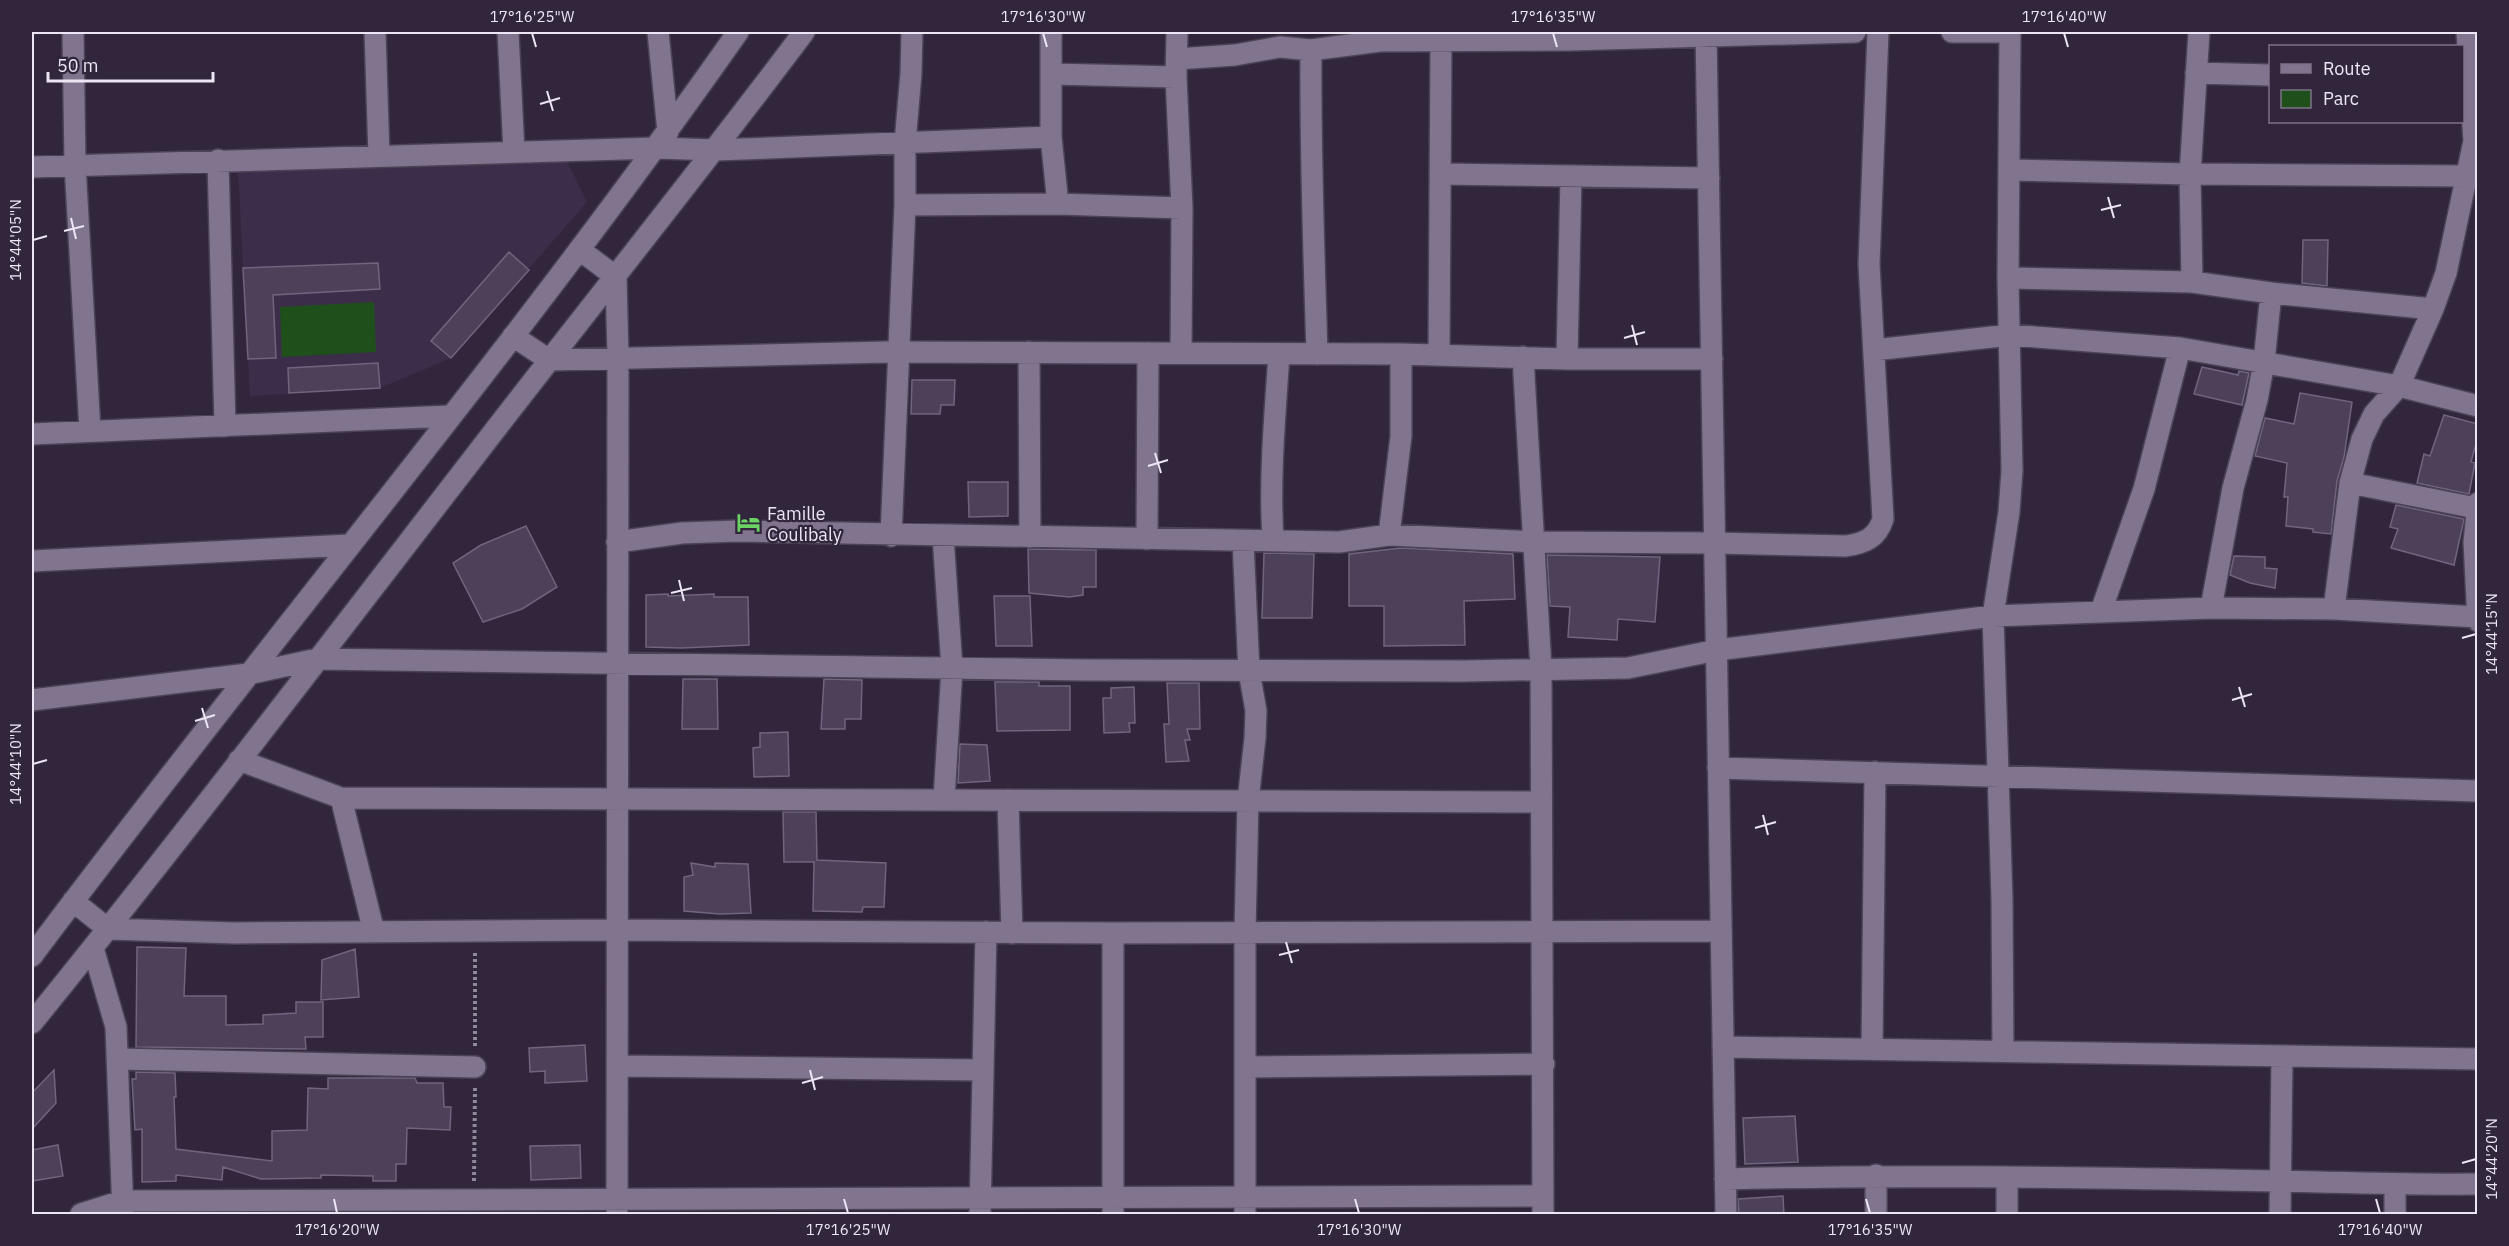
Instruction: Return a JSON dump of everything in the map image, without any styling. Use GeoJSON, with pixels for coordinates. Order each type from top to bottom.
{"type":"FeatureCollection","features":[{"type":"Feature","properties":{"kind":"street"},"geometry":{"type":"LineString","coordinates":[[73,32],[75,164],[90,431]]}},
{"type":"Feature","properties":{"kind":"street"},"geometry":{"type":"LineString","coordinates":[[375,32],[379,156]]}},
{"type":"Feature","properties":{"kind":"street"},"geometry":{"type":"LineString","coordinates":[[508,32],[514,152]]}},
{"type":"Feature","properties":{"kind":"street"},"geometry":{"type":"LineString","coordinates":[[657,32],[662,140]]}},
{"type":"Feature","properties":{"kind":"street"},"geometry":{"type":"LineString","coordinates":[[32,956],[248,674],[580,250],[662,140],[738,32]]}},
{"type":"Feature","properties":{"kind":"street"},"geometry":{"type":"LineString","coordinates":[[32,1023],[108,929],[549,360],[716,150],[804,32]]}},
{"type":"Feature","properties":{"kind":"street"},"geometry":{"type":"LineString","coordinates":[[891,536],[905,205],[905,143],[912,32]]}},
{"type":"Feature","properties":{"kind":"street"},"geometry":{"type":"LineString","coordinates":[[1051,32],[1051,137],[1058,204]]}},
{"type":"Feature","properties":{"kind":"street"},"geometry":{"type":"LineString","coordinates":[[1178,32],[1177,68],[1182,208],[1182,353]]}},
{"type":"Feature","properties":{"kind":"street"},"geometry":{"type":"LineString","coordinates":[[1052,74],[1177,68],[1235,55],[1280,39],[1311,51],[1380,41],[1855,32]]}},
{"type":"Feature","properties":{"kind":"street"},"geometry":{"type":"LineString","coordinates":[[617,542],[682,533],[783,534],[827,531],[891,536],[1273,539],[1339,542],[1389,535],[1535,542],[1846,546],[1867,542],[1879,530],[1883,519],[1869,264],[1878,32]]}},
{"type":"Feature","properties":{"kind":"street"},"geometry":{"type":"LineString","coordinates":[[1952,32],[2010,32],[2008,278],[2012,471],[2010,512],[1993,616],[1999,778],[2003,1051]]}},
{"type":"Feature","properties":{"kind":"street"},"geometry":{"type":"LineString","coordinates":[[2192,282],[2190,174],[2199,32]]}},
{"type":"Feature","properties":{"kind":"street"},"geometry":{"type":"LineString","coordinates":[[2334,609],[2350,483],[2362,439],[2374,414],[2398,386],[2433,309],[2446,273],[2472,169],[2474,141],[2467,81],[2468,32]]}},
{"type":"Feature","properties":{"kind":"street"},"geometry":{"type":"LineString","coordinates":[[1706,34],[1726,1215]]}},
{"type":"Feature","properties":{"kind":"street"},"geometry":{"type":"LineString","coordinates":[[1439,355],[1441,41]]}},
{"type":"Feature","properties":{"kind":"street"},"geometry":{"type":"LineString","coordinates":[[1311,51],[1310,161],[1314,217],[1317,354]]}},
{"type":"Feature","properties":{"kind":"street"},"geometry":{"type":"LineString","coordinates":[[2196,73],[2269,75]]}},
{"type":"Feature","properties":{"kind":"street"},"geometry":{"type":"LineString","coordinates":[[32,167],[514,152],[662,140],[716,150],[1051,137]]}},
{"type":"Feature","properties":{"kind":"street"},"geometry":{"type":"LineString","coordinates":[[218,160],[225,426]]}},
{"type":"Feature","properties":{"kind":"street"},"geometry":{"type":"LineString","coordinates":[[2010,170],[2190,174],[2472,169]]}},
{"type":"Feature","properties":{"kind":"street"},"geometry":{"type":"LineString","coordinates":[[1440,174],[1709,178]]}},
{"type":"Feature","properties":{"kind":"street"},"geometry":{"type":"LineString","coordinates":[[1567,359],[1571,176]]}},
{"type":"Feature","properties":{"kind":"street"},"geometry":{"type":"LineString","coordinates":[[905,205],[1058,204],[1182,208]]}},
{"type":"Feature","properties":{"kind":"street"},"geometry":{"type":"LineString","coordinates":[[580,250],[616,277]]}},
{"type":"Feature","properties":{"kind":"street"},"geometry":{"type":"LineString","coordinates":[[616,277],[618,357],[616,1207]]}},
{"type":"Feature","properties":{"kind":"street"},"geometry":{"type":"LineString","coordinates":[[2008,278],[2192,282],[2271,293],[2433,309]]}},
{"type":"Feature","properties":{"kind":"street"},"geometry":{"type":"LineString","coordinates":[[2211,608],[2233,488],[2257,400],[2264,362],[2271,293]]}},
{"type":"Feature","properties":{"kind":"street"},"geometry":{"type":"LineString","coordinates":[[1874,350],[2010,335],[2180,348],[2398,386],[2478,406]]}},
{"type":"Feature","properties":{"kind":"street"},"geometry":{"type":"LineString","coordinates":[[513,336],[549,360],[898,352],[1401,354],[1567,359],[1712,359]]}},
{"type":"Feature","properties":{"kind":"street"},"geometry":{"type":"LineString","coordinates":[[2101,611],[2144,489],[2180,348]]}},
{"type":"Feature","properties":{"kind":"street"},"geometry":{"type":"LineString","coordinates":[[1029,352],[1030,537]]}},
{"type":"Feature","properties":{"kind":"street"},"geometry":{"type":"LineString","coordinates":[[1147,539],[1148,353]]}},
{"type":"Feature","properties":{"kind":"street"},"geometry":{"type":"LineString","coordinates":[[1273,539],[1269,491],[1273,470],[1279,354]]}},
{"type":"Feature","properties":{"kind":"street"},"geometry":{"type":"LineString","coordinates":[[1389,535],[1401,436],[1401,354]]}},
{"type":"Feature","properties":{"kind":"street"},"geometry":{"type":"LineString","coordinates":[[81,1215],[123,1208],[1543,1205],[1544,1064],[1540,932],[1541,668],[1523,357]]}},
{"type":"Feature","properties":{"kind":"street"},"geometry":{"type":"LineString","coordinates":[[32,434],[450,416]]}},
{"type":"Feature","properties":{"kind":"street"},"geometry":{"type":"LineString","coordinates":[[32,700],[248,674],[317,659],[1249,671],[1629,668],[1717,650],[1993,616],[2211,608],[2334,609],[2477,618],[2474,542],[2477,505],[2350,483]]}},
{"type":"Feature","properties":{"kind":"street"},"geometry":{"type":"LineString","coordinates":[[943,536],[952,668],[944,799]]}},
{"type":"Feature","properties":{"kind":"street"},"geometry":{"type":"LineString","coordinates":[[1243,540],[1249,671],[1256,711],[1248,801],[1245,931],[1245,1206]]}},
{"type":"Feature","properties":{"kind":"street"},"geometry":{"type":"LineString","coordinates":[[32,561],[349,545]]}},
{"type":"Feature","properties":{"kind":"street"},"geometry":{"type":"LineString","coordinates":[[239,760],[341,798],[1540,802]]}},
{"type":"Feature","properties":{"kind":"street"},"geometry":{"type":"LineString","coordinates":[[1718,768],[2478,791]]}},
{"type":"Feature","properties":{"kind":"street"},"geometry":{"type":"LineString","coordinates":[[1872,1049],[1875,772]]}},
{"type":"Feature","properties":{"kind":"street"},"geometry":{"type":"LineString","coordinates":[[341,798],[374,932]]}},
{"type":"Feature","properties":{"kind":"street"},"geometry":{"type":"LineString","coordinates":[[1008,800],[1012,933]]}},
{"type":"Feature","properties":{"kind":"street"},"geometry":{"type":"LineString","coordinates":[[73,901],[108,929],[235,933],[617,930],[1012,933],[1721,931]]}},
{"type":"Feature","properties":{"kind":"street"},"geometry":{"type":"LineString","coordinates":[[980,1206],[986,932]]}},
{"type":"Feature","properties":{"kind":"street"},"geometry":{"type":"LineString","coordinates":[[1113,933],[1113,1206]]}},
{"type":"Feature","properties":{"kind":"street"},"geometry":{"type":"LineString","coordinates":[[93,948],[116,1027],[123,1208]]}},
{"type":"Feature","properties":{"kind":"street"},"geometry":{"type":"LineString","coordinates":[[1723,1047],[2478,1059]]}},
{"type":"Feature","properties":{"kind":"street"},"geometry":{"type":"LineString","coordinates":[[2280,1215],[2282,1056]]}},
{"type":"Feature","properties":{"kind":"street"},"geometry":{"type":"LineString","coordinates":[[117,1059],[475,1067]]}},
{"type":"Feature","properties":{"kind":"street"},"geometry":{"type":"LineString","coordinates":[[1245,1067],[1544,1064]]}},
{"type":"Feature","properties":{"kind":"street"},"geometry":{"type":"LineString","coordinates":[[617,1066],[983,1070]]}},
{"type":"Feature","properties":{"kind":"street"},"geometry":{"type":"LineString","coordinates":[[1725,1179],[1876,1175],[2395,1185],[2478,1184]]}},
{"type":"Feature","properties":{"kind":"street"},"geometry":{"type":"LineString","coordinates":[[1876,1175],[1876,1215]]}},
{"type":"Feature","properties":{"kind":"street"},"geometry":{"type":"LineString","coordinates":[[2007,1178],[2007,1215]]}},
{"type":"Feature","properties":{"kind":"street"},"geometry":{"type":"LineString","coordinates":[[2395,1185],[2395,1215]]}},
{"type":"Feature","properties":{"kind":"shaded area"},"geometry":{"type":"Polygon","coordinates":[[[567,161],[587,202],[451,358],[380,388],[250,396],[238,171],[567,161]]]}},
{"type":"Feature","properties":{"kind":"green space"},"geometry":{"type":"Polygon","coordinates":[[[374,302],[376,352],[282,357],[280,307],[374,302]]]}},
{"type":"Feature","properties":{"kind":"building"},"geometry":{"type":"Polygon","coordinates":[[[2303,240],[2328,240],[2327,286],[2302,283],[2303,240]]]}},
{"type":"Feature","properties":{"kind":"building"},"geometry":{"type":"Polygon","coordinates":[[[509,252],[529,270],[451,358],[431,341],[509,252]]]}},
{"type":"Feature","properties":{"kind":"building"},"geometry":{"type":"Polygon","coordinates":[[[378,263],[380,289],[273,295],[276,358],[248,359],[243,268],[378,263]]]}},
{"type":"Feature","properties":{"kind":"building"},"geometry":{"type":"Polygon","coordinates":[[[378,363],[380,388],[289,393],[288,368],[378,363]]]}},
{"type":"Feature","properties":{"kind":"building"},"geometry":{"type":"Polygon","coordinates":[[[2202,367],[2238,375],[2239,371],[2249,373],[2242,405],[2194,394],[2202,367]]]}},
{"type":"Feature","properties":{"kind":"building"},"geometry":{"type":"Polygon","coordinates":[[[912,380],[955,380],[954,405],[941,405],[940,414],[911,414],[912,380]]]}},
{"type":"Feature","properties":{"kind":"building"},"geometry":{"type":"Polygon","coordinates":[[[2300,393],[2352,402],[2344,457],[2337,481],[2331,534],[2286,526],[2288,497],[2284,497],[2287,463],[2255,456],[2265,418],[2294,424],[2300,393]]]}},
{"type":"Feature","properties":{"kind":"building"},"geometry":{"type":"Polygon","coordinates":[[[2444,415],[2478,424],[2478,436],[2471,462],[2475,463],[2469,494],[2417,483],[2424,454],[2430,456],[2444,415]]]}},
{"type":"Feature","properties":{"kind":"building"},"geometry":{"type":"Polygon","coordinates":[[[968,482],[1008,482],[1008,516],[969,517],[968,482]]]}},
{"type":"Feature","properties":{"kind":"building"},"geometry":{"type":"Polygon","coordinates":[[[2396,505],[2464,519],[2454,565],[2391,548],[2398,529],[2390,527],[2396,505]]]}},
{"type":"Feature","properties":{"kind":"building"},"geometry":{"type":"Polygon","coordinates":[[[526,526],[557,587],[522,609],[483,622],[453,563],[481,545],[526,526]]]}},
{"type":"Feature","properties":{"kind":"building"},"geometry":{"type":"Polygon","coordinates":[[[1401,548],[1513,554],[1515,599],[1464,601],[1465,645],[1384,646],[1384,606],[1349,606],[1349,554],[1401,548]]]}},
{"type":"Feature","properties":{"kind":"building"},"geometry":{"type":"Polygon","coordinates":[[[1028,549],[1096,550],[1096,587],[1083,587],[1083,595],[1069,597],[1029,593],[1028,549]]]}},
{"type":"Feature","properties":{"kind":"building"},"geometry":{"type":"Polygon","coordinates":[[[1264,553],[1314,554],[1312,618],[1262,618],[1264,553]]]}},
{"type":"Feature","properties":{"kind":"building"},"geometry":{"type":"Polygon","coordinates":[[[1547,555],[1660,557],[1655,622],[1618,619],[1617,640],[1568,637],[1570,607],[1550,606],[1547,555]]]}},
{"type":"Feature","properties":{"kind":"building"},"geometry":{"type":"Polygon","coordinates":[[[2234,556],[2265,557],[2265,568],[2277,569],[2275,588],[2250,583],[2230,575],[2234,556]]]}},
{"type":"Feature","properties":{"kind":"building"},"geometry":{"type":"Polygon","coordinates":[[[668,594],[668,596],[714,594],[714,597],[748,597],[749,645],[646,647],[646,595],[668,594]]]}},
{"type":"Feature","properties":{"kind":"building"},"geometry":{"type":"Polygon","coordinates":[[[994,596],[1030,596],[1032,646],[996,646],[994,596]]]}},
{"type":"Feature","properties":{"kind":"building"},"geometry":{"type":"Polygon","coordinates":[[[683,679],[717,679],[718,729],[682,729],[683,679]]]}},
{"type":"Feature","properties":{"kind":"building"},"geometry":{"type":"Polygon","coordinates":[[[824,679],[862,680],[861,719],[845,719],[845,729],[821,729],[824,679]]]}},
{"type":"Feature","properties":{"kind":"building"},"geometry":{"type":"Polygon","coordinates":[[[995,682],[1039,682],[1039,686],[1070,686],[1070,730],[997,731],[995,682]]]}},
{"type":"Feature","properties":{"kind":"building"},"geometry":{"type":"Polygon","coordinates":[[[1167,683],[1199,683],[1200,729],[1187,729],[1190,740],[1185,740],[1189,761],[1166,762],[1164,724],[1169,724],[1167,683]]]}},
{"type":"Feature","properties":{"kind":"building"},"geometry":{"type":"Polygon","coordinates":[[[1134,687],[1135,723],[1129,723],[1130,732],[1104,733],[1103,698],[1111,698],[1111,688],[1134,687]]]}},
{"type":"Feature","properties":{"kind":"building"},"geometry":{"type":"Polygon","coordinates":[[[788,732],[789,776],[754,777],[753,748],[760,747],[760,733],[788,732]]]}},
{"type":"Feature","properties":{"kind":"building"},"geometry":{"type":"Polygon","coordinates":[[[960,744],[987,745],[990,781],[958,783],[960,744]]]}},
{"type":"Feature","properties":{"kind":"building"},"geometry":{"type":"Polygon","coordinates":[[[783,812],[816,812],[817,860],[886,863],[884,907],[863,907],[862,912],[813,911],[814,862],[784,862],[783,812]]]}},
{"type":"Feature","properties":{"kind":"building"},"geometry":{"type":"Polygon","coordinates":[[[691,863],[715,867],[715,863],[748,864],[751,913],[720,914],[684,911],[684,877],[693,875],[691,863]]]}},
{"type":"Feature","properties":{"kind":"building"},"geometry":{"type":"Polygon","coordinates":[[[137,947],[186,948],[184,996],[226,996],[226,1025],[263,1024],[263,1015],[296,1013],[296,1002],[323,1002],[323,1037],[305,1037],[306,1049],[136,1047],[137,947]]]}},
{"type":"Feature","properties":{"kind":"building"},"geometry":{"type":"Polygon","coordinates":[[[355,949],[359,997],[321,1000],[322,960],[355,949]]]}},
{"type":"Feature","properties":{"kind":"building"},"geometry":{"type":"Polygon","coordinates":[[[585,1045],[587,1081],[545,1083],[545,1071],[530,1072],[529,1048],[585,1045]]]}},
{"type":"Feature","properties":{"kind":"building"},"geometry":{"type":"Polygon","coordinates":[[[54,1070],[56,1103],[32,1129],[32,1093],[54,1070]]]}},
{"type":"Feature","properties":{"kind":"building"},"geometry":{"type":"Polygon","coordinates":[[[136,1072],[175,1073],[176,1149],[272,1161],[272,1131],[307,1130],[308,1088],[328,1089],[328,1078],[415,1078],[417,1083],[443,1083],[444,1107],[451,1107],[450,1130],[407,1128],[406,1164],[396,1164],[396,1181],[373,1181],[373,1176],[321,1175],[321,1178],[261,1179],[223,1167],[222,1180],[176,1175],[176,1181],[142,1182],[142,1129],[135,1130],[132,1079],[136,1079],[136,1072]]]}},
{"type":"Feature","properties":{"kind":"building"},"geometry":{"type":"Polygon","coordinates":[[[1795,1116],[1798,1162],[1745,1164],[1743,1118],[1795,1116]]]}},
{"type":"Feature","properties":{"kind":"building"},"geometry":{"type":"Polygon","coordinates":[[[58,1145],[63,1176],[32,1181],[32,1150],[58,1145]]]}},
{"type":"Feature","properties":{"kind":"building"},"geometry":{"type":"Polygon","coordinates":[[[580,1145],[581,1178],[531,1180],[530,1146],[580,1145]]]}},
{"type":"Feature","properties":{"kind":"building"},"geometry":{"type":"Polygon","coordinates":[[[1783,1196],[1784,1215],[1739,1215],[1738,1199],[1783,1196]]]}},
{"type":"Feature","properties":{"kind":"place","name":"Famille Coulibaly"},"geometry":{"type":"Point","coordinates":[749,523]}}]}
